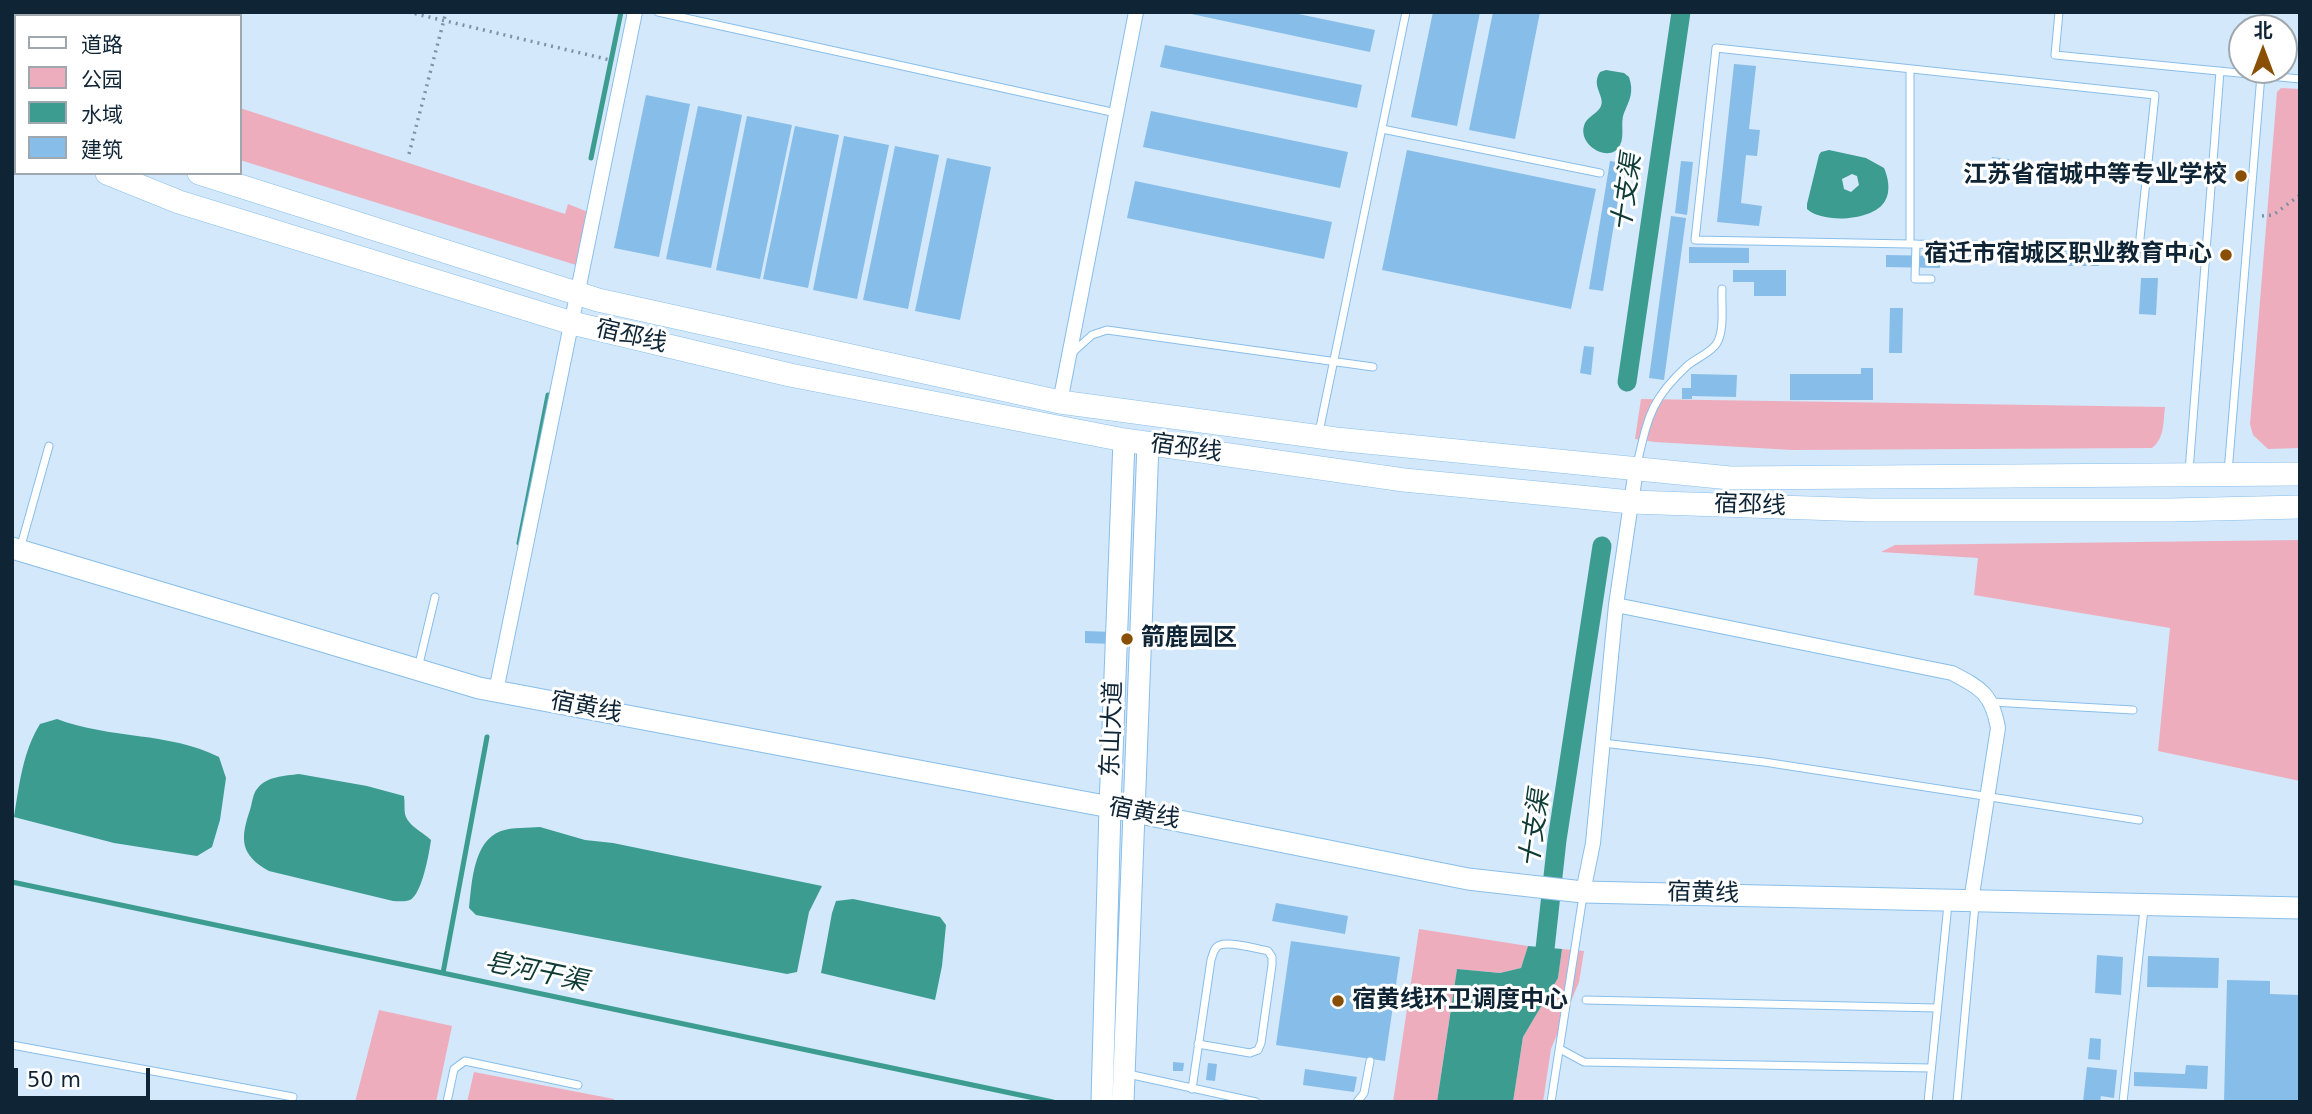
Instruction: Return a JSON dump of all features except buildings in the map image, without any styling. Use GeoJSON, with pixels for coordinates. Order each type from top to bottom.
{"type":"FeatureCollection","features":[{"type":"Feature","properties":{"kind":"main road","name":"宿邳线"},"geometry":{"type":"LineString","coordinates":[[112,175],[179,202],[572,323],[790,375],[1148,444],[1404,480],[1631,502],[1868,510],[2171,510],[2300,507]]}},
{"type":"Feature","properties":{"kind":"main road","name":"宿邳线"},"geometry":{"type":"LineString","coordinates":[[205,175],[577,294],[1060,402],[1318,436],[1730,478],[2300,474]]}},
{"type":"Feature","properties":{"kind":"main road","name":"东山大道"},"geometry":{"type":"LineString","coordinates":[[1102,1102],[1110,807],[1125,440]]}},
{"type":"Feature","properties":{"kind":"main road","name":"东山大道"},"geometry":{"type":"LineString","coordinates":[[1123,1102],[1148,444]]}},
{"type":"Feature","properties":{"kind":"main road","name":"宿黄线"},"geometry":{"type":"LineString","coordinates":[[16,549],[496,691],[1133,811],[1468,879],[1578,891],[2300,908]]}},
{"type":"Feature","properties":{"kind":"street"},"geometry":{"type":"LineString","coordinates":[[496,691],[635,12]]}},
{"type":"Feature","properties":{"kind":"street"},"geometry":{"type":"LineString","coordinates":[[1060,402],[1136,12]]}},
{"type":"Feature","properties":{"kind":"street"},"geometry":{"type":"LineString","coordinates":[[1578,891],[1593,843],[1616,605],[1636,468]]}},
{"type":"Feature","properties":{"kind":"street"},"geometry":{"type":"LineString","coordinates":[[1616,605],[1952,673],[1982,689],[1992,702],[1998,728],[1973,901]]}},
{"type":"Feature","properties":{"kind":"lane"},"geometry":{"type":"LineString","coordinates":[[658,12],[1116,113]]}},
{"type":"Feature","properties":{"kind":"lane"},"geometry":{"type":"LineString","coordinates":[[1318,436],[1406,12]]}},
{"type":"Feature","properties":{"kind":"lane"},"geometry":{"type":"LineString","coordinates":[[2059,12],[2055,55],[2228,72]]}},
{"type":"Feature","properties":{"kind":"lane"},"geometry":{"type":"LineString","coordinates":[[2139,248],[2155,95],[1716,48],[1695,240],[2206,250]]}},
{"type":"Feature","properties":{"kind":"lane"},"geometry":{"type":"LineString","coordinates":[[1910,69],[1915,279],[1931,279]]}},
{"type":"Feature","properties":{"kind":"lane"},"geometry":{"type":"LineString","coordinates":[[2188,476],[2220,71]]}},
{"type":"Feature","properties":{"kind":"lane"},"geometry":{"type":"LineString","coordinates":[[2228,475],[2260,84]]}},
{"type":"Feature","properties":{"kind":"lane"},"geometry":{"type":"LineString","coordinates":[[1382,129],[1600,173]]}},
{"type":"Feature","properties":{"kind":"lane"},"geometry":{"type":"LineString","coordinates":[[1636,468],[1654,404],[1688,365],[1717,343],[1722,289]]}},
{"type":"Feature","properties":{"kind":"lane"},"geometry":{"type":"LineString","coordinates":[[1067,358],[1092,335],[1107,330],[1373,367]]}},
{"type":"Feature","properties":{"kind":"lane"},"geometry":{"type":"LineString","coordinates":[[16,549],[49,446]]}},
{"type":"Feature","properties":{"kind":"lane"},"geometry":{"type":"LineString","coordinates":[[418,669],[435,597]]}},
{"type":"Feature","properties":{"kind":"lane"},"geometry":{"type":"LineString","coordinates":[[1992,702],[2133,710]]}},
{"type":"Feature","properties":{"kind":"lane"},"geometry":{"type":"LineString","coordinates":[[1602,743],[1764,762],[2138,820]]}},
{"type":"Feature","properties":{"kind":"lane"},"geometry":{"type":"LineString","coordinates":[[1551,1102],[1578,891]]}},
{"type":"Feature","properties":{"kind":"lane"},"geometry":{"type":"LineString","coordinates":[[1928,1102],[1949,900]]}},
{"type":"Feature","properties":{"kind":"lane"},"geometry":{"type":"LineString","coordinates":[[1957,1102],[1973,901]]}},
{"type":"Feature","properties":{"kind":"lane"},"geometry":{"type":"LineString","coordinates":[[2123,1102],[2145,904]]}},
{"type":"Feature","properties":{"kind":"lane"},"geometry":{"type":"LineString","coordinates":[[1192,1089],[1198,1044],[1214,950],[1220,945],[1231,945],[1268,951],[1272,957],[1272,965],[1258,1050],[1250,1053],[1198,1044]]}},
{"type":"Feature","properties":{"kind":"lane"},"geometry":{"type":"LineString","coordinates":[[1586,1000],[1937,1008]]}},
{"type":"Feature","properties":{"kind":"lane"},"geometry":{"type":"LineString","coordinates":[[12,1045],[293,1097]]}},
{"type":"Feature","properties":{"kind":"lane"},"geometry":{"type":"LineString","coordinates":[[1559,1048],[1584,1062],[1931,1068]]}},
{"type":"Feature","properties":{"kind":"lane"},"geometry":{"type":"LineString","coordinates":[[447,1102],[454,1069],[465,1061],[578,1085]]}},
{"type":"Feature","properties":{"kind":"lane"},"geometry":{"type":"LineString","coordinates":[[1357,1102],[1364,1093],[1370,1061]]}},
{"type":"Feature","properties":{"kind":"lane"},"geometry":{"type":"LineString","coordinates":[[1124,1074],[1256,1102]]}},
{"type":"Feature","properties":{"kind":"path"},"geometry":{"type":"LineString","coordinates":[[408,12],[603,58]]}},
{"type":"Feature","properties":{"kind":"path"},"geometry":{"type":"LineString","coordinates":[[409,154],[446,12]]}},
{"type":"Feature","properties":{"kind":"path"},"geometry":{"type":"LineString","coordinates":[[2249,218],[2273,215],[2300,195]]}},
{"type":"Feature","properties":{"kind":"green space"},"geometry":{"type":"Polygon","coordinates":[[[2281,88],[2300,89],[2300,448],[2268,449],[2253,435],[2250,424],[2277,92],[2281,88]]]}},
{"type":"Feature","properties":{"kind":"green space"},"geometry":{"type":"Polygon","coordinates":[[[242,109],[565,214],[568,204],[588,212],[576,265],[242,161],[242,109]]]}},
{"type":"Feature","properties":{"kind":"green space"},"geometry":{"type":"Polygon","coordinates":[[[1641,399],[2165,407],[2161,435],[2152,448],[1792,450],[1635,439],[1641,399]]]}},
{"type":"Feature","properties":{"kind":"green space"},"geometry":{"type":"Polygon","coordinates":[[[2300,540],[2300,781],[2158,751],[2170,628],[1974,595],[1978,558],[1881,552],[1895,545],[2300,540]]]}},
{"type":"Feature","properties":{"kind":"green space"},"geometry":{"type":"Polygon","coordinates":[[[1419,929],[1528,946],[1521,968],[1500,973],[1457,969],[1437,1102],[1393,1102],[1419,929]]]}},
{"type":"Feature","properties":{"kind":"green space"},"geometry":{"type":"Polygon","coordinates":[[[1562,949],[1584,951],[1579,982],[1551,1049],[1543,1102],[1513,1102],[1523,1037],[1558,978],[1562,949]]]}},
{"type":"Feature","properties":{"kind":"green space"},"geometry":{"type":"Polygon","coordinates":[[[379,1010],[452,1026],[436,1102],[355,1102],[379,1010]]]}},
{"type":"Feature","properties":{"kind":"green space"},"geometry":{"type":"Polygon","coordinates":[[[474,1072],[614,1099],[614,1102],[467,1102],[474,1072]]]}},
{"type":"Feature","properties":{"kind":"water"},"geometry":{"type":"Polygon","coordinates":[[[1606,70],[1624,73],[1629,77],[1631,91],[1623,117],[1620,145],[1616,151],[1602,153],[1589,145],[1583,131],[1586,121],[1602,104],[1597,77],[1600,72],[1606,70]]]}},
{"type":"Feature","properties":{"kind":"water"},"geometry":{"type":"Polygon","coordinates":[[[1829,150],[1866,158],[1884,168],[1888,193],[1879,208],[1848,218],[1824,217],[1807,209],[1821,152],[1829,150]],[[1852,174],[1842,179],[1844,189],[1851,192],[1859,185],[1857,176],[1852,174]]]}},
{"type":"Feature","properties":{"kind":"water"},"geometry":{"type":"Polygon","coordinates":[[[57,719],[97,730],[180,743],[219,757],[226,778],[220,820],[212,847],[197,856],[114,843],[14,817],[22,769],[34,734],[40,724],[57,719]]]}},
{"type":"Feature","properties":{"kind":"water"},"geometry":{"type":"Polygon","coordinates":[[[299,774],[367,786],[404,796],[407,818],[431,840],[424,873],[418,890],[410,900],[393,901],[269,871],[252,859],[244,838],[256,791],[271,779],[299,774]]]}},
{"type":"Feature","properties":{"kind":"water"},"geometry":{"type":"Polygon","coordinates":[[[540,827],[585,840],[613,843],[822,886],[809,912],[797,972],[787,974],[476,915],[469,908],[471,887],[479,853],[485,844],[501,831],[540,827]]]}},
{"type":"Feature","properties":{"kind":"water"},"geometry":{"type":"Polygon","coordinates":[[[853,899],[940,917],[946,925],[935,1000],[821,973],[836,901],[853,899]]]}},
{"type":"Feature","properties":{"kind":"water"},"geometry":{"type":"Polygon","coordinates":[[[1528,946],[1562,949],[1558,978],[1523,1037],[1513,1102],[1437,1102],[1457,969],[1500,973],[1521,968],[1528,946]]]}},
{"type":"Feature","properties":{"kind":"waterway"},"geometry":{"type":"LineString","coordinates":[[591,158],[621,12]]}},
{"type":"Feature","properties":{"kind":"waterway","name":"十支渠"},"geometry":{"type":"LineString","coordinates":[[1627,382],[1681,12]]}},
{"type":"Feature","properties":{"kind":"waterway"},"geometry":{"type":"LineString","coordinates":[[519,543],[548,395]]}},
{"type":"Feature","properties":{"kind":"waterway","name":"十支渠"},"geometry":{"type":"LineString","coordinates":[[1537,970],[1544,958],[1557,840],[1602,546]]}},
{"type":"Feature","properties":{"kind":"waterway"},"geometry":{"type":"LineString","coordinates":[[443,973],[487,737]]}},
{"type":"Feature","properties":{"kind":"waterway","name":"皂河干渠"},"geometry":{"type":"LineString","coordinates":[[12,882],[1053,1102]]}},
{"type":"Feature","properties":{"kind":"place","name":"江苏省宿城中等专业学校"},"geometry":{"type":"Point","coordinates":[2241,176]}},
{"type":"Feature","properties":{"kind":"place","name":"宿迁市宿城区职业教育中心"},"geometry":{"type":"Point","coordinates":[2226,255]}},
{"type":"Feature","properties":{"kind":"place","name":"箭鹿园区"},"geometry":{"type":"Point","coordinates":[1127,639]}},
{"type":"Feature","properties":{"kind":"place","name":"宿黄线环卫调度中心"},"geometry":{"type":"Point","coordinates":[1338,1001]}}]}
